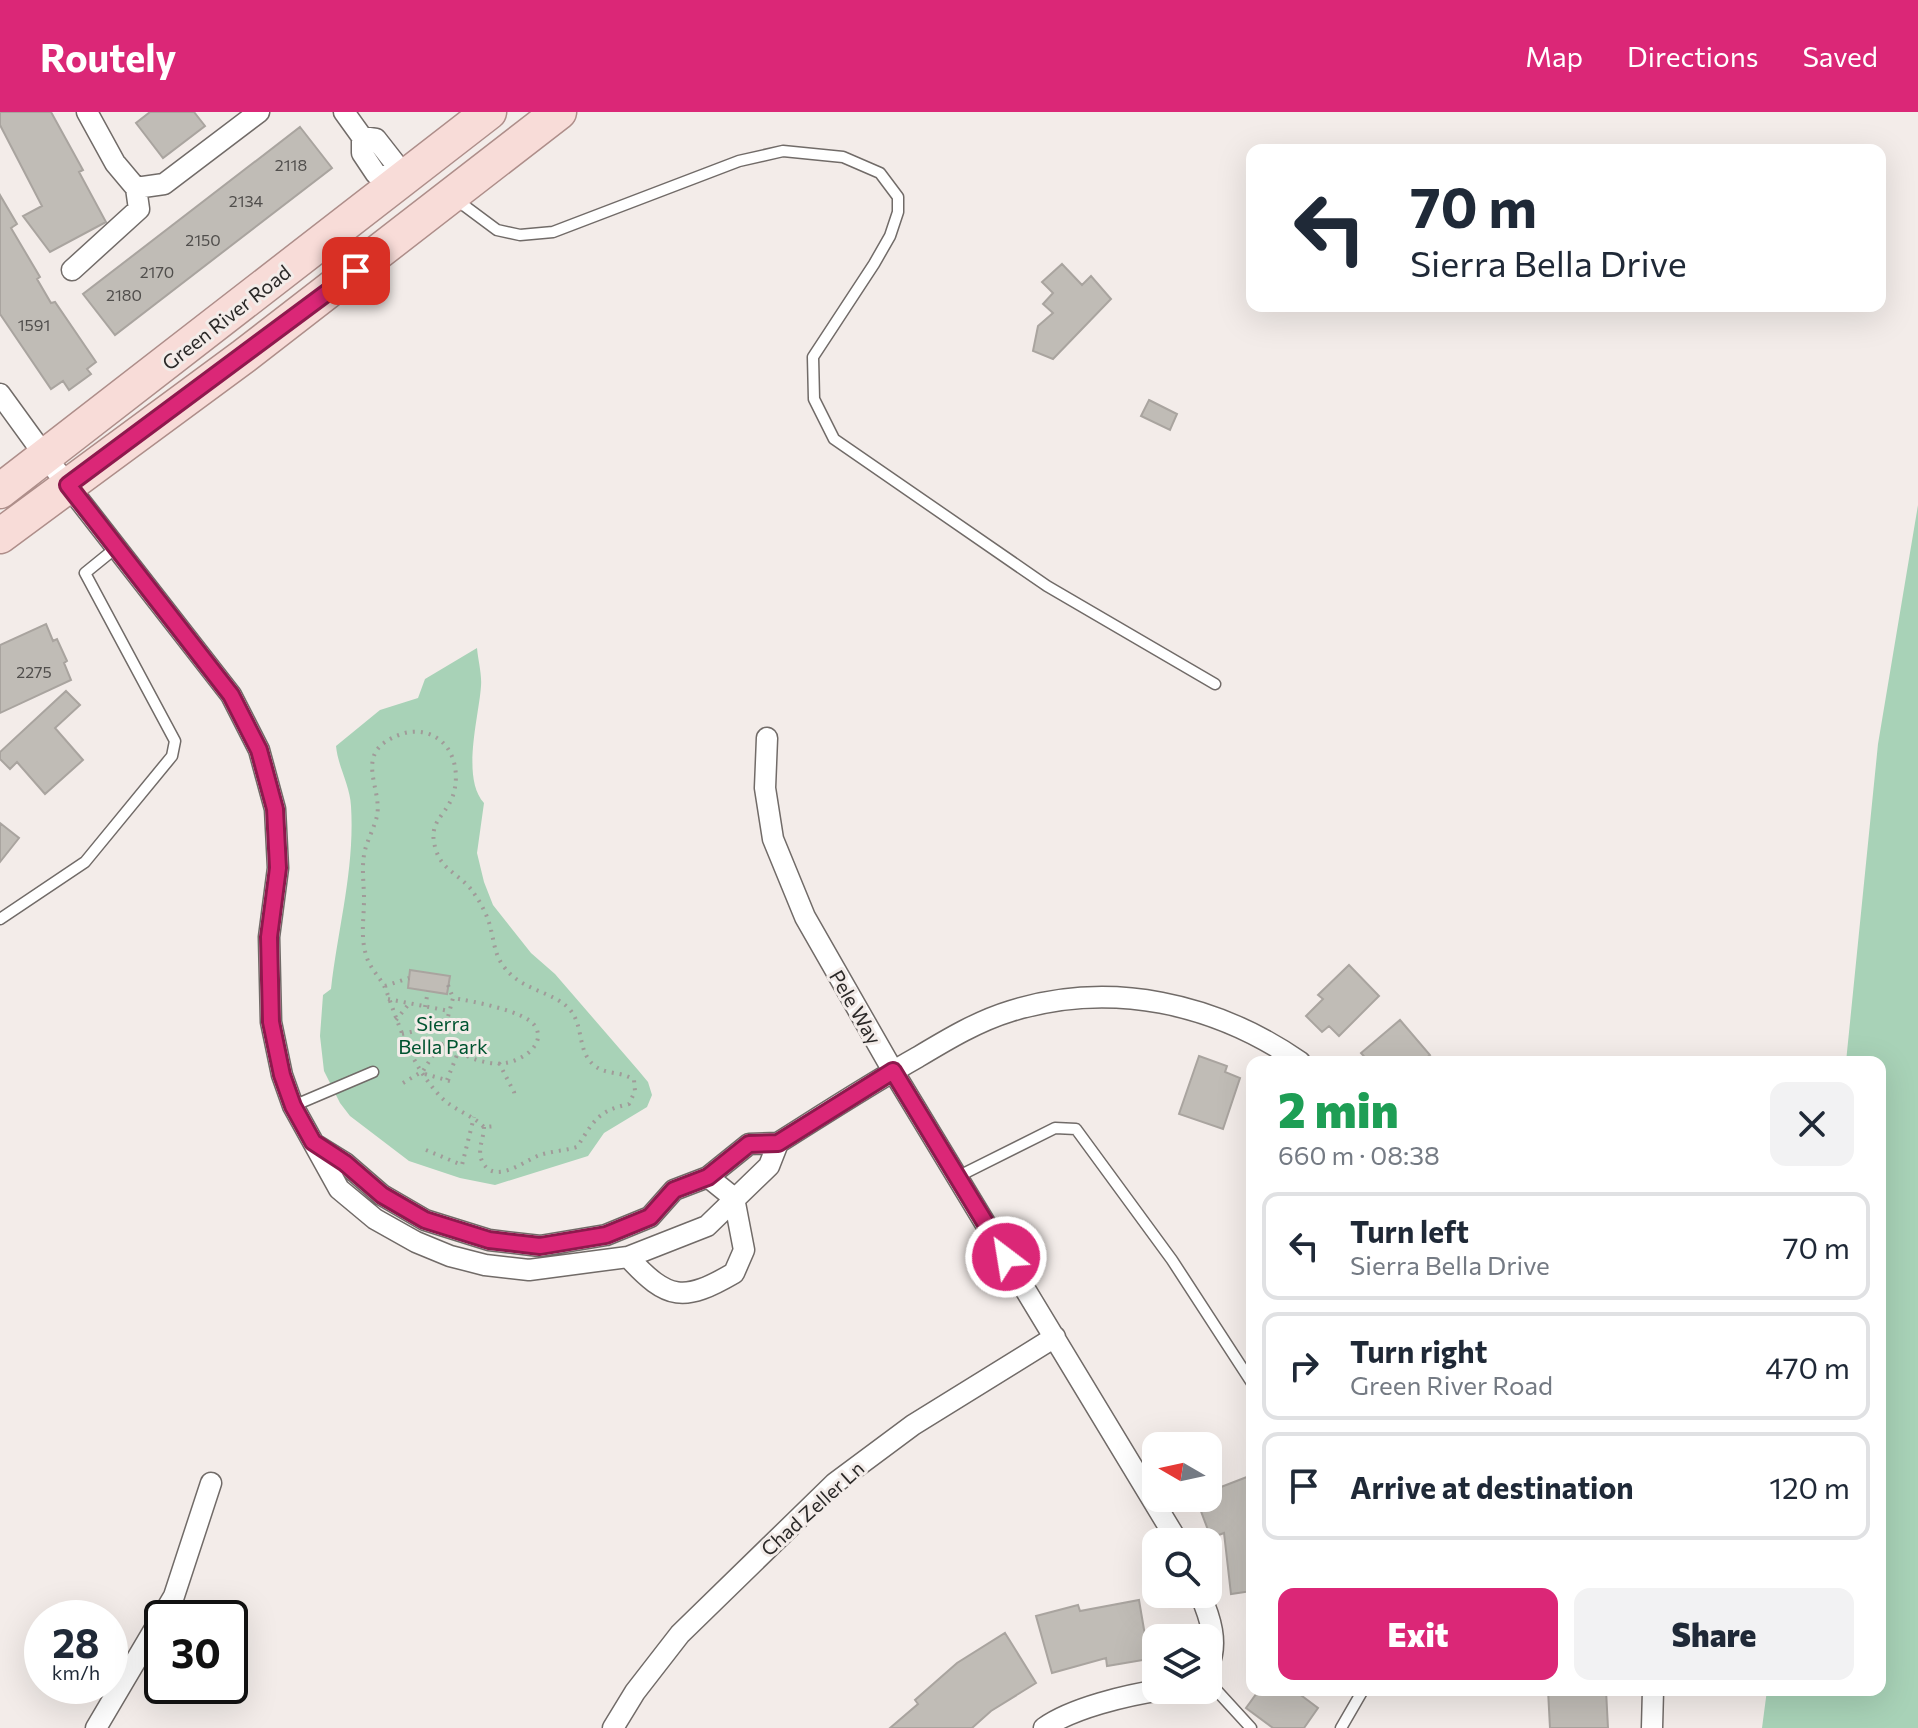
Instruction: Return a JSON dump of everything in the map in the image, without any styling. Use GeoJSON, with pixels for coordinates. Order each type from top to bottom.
{"type":"FeatureCollection","features":[{"type":"Feature","properties":{"kind":"main road","name":"Green River Road"},"geometry":{"type":"LineString","coordinates":[[0,491],[395,181],[489,112]]}},
{"type":"Feature","properties":{"kind":"main road","name":"Green River Road"},"geometry":{"type":"LineString","coordinates":[[0,536],[223,371],[559,112]]}},
{"type":"Feature","properties":{"kind":"main road"},"geometry":{"type":"LineString","coordinates":[[223,371],[259,326],[288,297],[396,212],[402,197],[395,181]]}},
{"type":"Feature","properties":{"kind":"street"},"geometry":{"type":"LineString","coordinates":[[72,270],[139,209],[136,188],[115,163],[87,112]]}},
{"type":"Feature","properties":{"kind":"street"},"geometry":{"type":"LineString","coordinates":[[136,188],[164,184],[259,112]]}},
{"type":"Feature","properties":{"kind":"street"},"geometry":{"type":"LineString","coordinates":[[344,112],[362,137],[376,139],[394,162],[395,181]]}},
{"type":"Feature","properties":{"kind":"street"},"geometry":{"type":"LineString","coordinates":[[0,394],[231,695],[259,750],[275,809],[278,868],[269,937],[271,1022],[282,1075],[293,1106],[339,1189],[375,1219],[416,1242],[450,1256],[485,1265],[529,1270],[628,1257],[707,1226],[769,1166],[778,1143]]}},
{"type":"Feature","properties":{"kind":"street","name":"Pele Way"},"geometry":{"type":"LineString","coordinates":[[767,738],[765,788],[773,839],[805,917],[893,1071],[1170,1528]]}},
{"type":"Feature","properties":{"kind":"street"},"geometry":{"type":"LineString","coordinates":[[313,1142],[345,1163],[382,1195],[425,1220],[489,1240],[540,1246],[606,1235],[650,1217],[674,1190],[708,1177],[749,1144],[778,1143],[962,1031],[1010,1011],[1062,999],[1135,997],[1198,1010],[1252,1033],[1290,1056]]}},
{"type":"Feature","properties":{"kind":"street"},"geometry":{"type":"LineString","coordinates":[[628,1257],[649,1279],[675,1292],[693,1294],[734,1273],[744,1250],[734,1198],[708,1177]]}},
{"type":"Feature","properties":{"kind":"street","name":"Chad Zeller Ln"},"geometry":{"type":"LineString","coordinates":[[613,1728],[635,1692],[680,1634],[835,1483],[913,1425],[1055,1337]]}},
{"type":"Feature","properties":{"kind":"street"},"geometry":{"type":"LineString","coordinates":[[96,1728],[174,1596],[211,1483]]}},
{"type":"Feature","properties":{"kind":"street"},"geometry":{"type":"LineString","coordinates":[[1044,1728],[1054,1721],[1142,1694]]}},
{"type":"Feature","properties":{"kind":"street"},"geometry":{"type":"LineString","coordinates":[[1652,1728],[1653,1696]]}},
{"type":"Feature","properties":{"kind":"lane"},"geometry":{"type":"LineString","coordinates":[[452,197],[497,230],[520,235],[553,232],[739,161],[783,151],[843,157],[880,173],[898,197],[898,212],[890,236],[813,357],[814,399],[834,439],[1047,586],[1215,684]]}},
{"type":"Feature","properties":{"kind":"lane"},"geometry":{"type":"LineString","coordinates":[[0,919],[85,862],[172,756],[175,741],[85,573],[117,547]]}},
{"type":"Feature","properties":{"kind":"lane"},"geometry":{"type":"LineString","coordinates":[[293,1106],[373,1072]]}},
{"type":"Feature","properties":{"kind":"lane"},"geometry":{"type":"LineString","coordinates":[[957,1177],[1055,1128],[1076,1129],[1172,1260],[1246,1374]]}},
{"type":"Feature","properties":{"kind":"lane"},"geometry":{"type":"LineString","coordinates":[[1222,1696],[1251,1728]]}},
{"type":"Feature","properties":{"kind":"lane"},"geometry":{"type":"LineString","coordinates":[[1341,1728],[1360,1696]]}},
{"type":"Feature","properties":{"kind":"path"},"geometry":{"type":"LineString","coordinates":[[417,731],[437,738],[453,758],[454,790],[434,825],[435,846],[444,865],[472,889],[484,909],[499,960],[512,977],[570,1010],[579,1028],[587,1058],[606,1072],[634,1080],[635,1091],[629,1104],[593,1119],[577,1147],[537,1156],[507,1171],[486,1167],[482,1162],[480,1145],[484,1127],[474,1117],[452,1108],[438,1094],[411,1056],[388,999],[385,986],[368,962],[362,938],[365,851],[378,806],[371,766],[375,756],[389,740],[417,731]]}},
{"type":"Feature","properties":{"kind":"path"},"geometry":{"type":"LineString","coordinates":[[385,986],[409,978]]}},
{"type":"Feature","properties":{"kind":"path"},"geometry":{"type":"LineString","coordinates":[[448,985],[453,998],[446,1024],[450,1041],[470,1059],[499,1063],[517,1060],[535,1046],[538,1034],[535,1025],[517,1014],[453,998]]}},
{"type":"Feature","properties":{"kind":"path"},"geometry":{"type":"LineString","coordinates":[[425,1007],[428,991]]}},
{"type":"Feature","properties":{"kind":"path"},"geometry":{"type":"LineString","coordinates":[[388,999],[449,1011]]}},
{"type":"Feature","properties":{"kind":"path"},"geometry":{"type":"LineString","coordinates":[[396,1020],[408,1005]]}},
{"type":"Feature","properties":{"kind":"path"},"geometry":{"type":"LineString","coordinates":[[401,1034],[446,1024]]}},
{"type":"Feature","properties":{"kind":"path"},"geometry":{"type":"LineString","coordinates":[[403,1083],[424,1073],[439,1046],[450,1041]]}},
{"type":"Feature","properties":{"kind":"path"},"geometry":{"type":"LineString","coordinates":[[447,1080],[459,1050]]}},
{"type":"Feature","properties":{"kind":"path"},"geometry":{"type":"LineString","coordinates":[[499,1063],[515,1099]]}},
{"type":"Feature","properties":{"kind":"path"},"geometry":{"type":"LineString","coordinates":[[424,1073],[453,1082]]}},
{"type":"Feature","properties":{"kind":"path"},"geometry":{"type":"LineString","coordinates":[[426,1150],[462,1165],[474,1117]]}},
{"type":"Feature","properties":{"kind":"path"},"geometry":{"type":"LineString","coordinates":[[484,1127],[496,1126]]}},
{"type":"Feature","properties":{"kind":"green space"},"geometry":{"type":"Polygon","coordinates":[[[1918,505],[1918,1728],[1762,1728],[1766,1696],[1886,1696],[1886,1056],[1847,1056],[1878,744],[1918,505]]]}},
{"type":"Feature","properties":{"kind":"green space","name":"Sierra Bella Park"},"geometry":{"type":"Polygon","coordinates":[[[477,648],[481,686],[472,763],[477,792],[484,803],[477,853],[493,905],[531,953],[555,974],[638,1070],[648,1082],[652,1095],[647,1107],[604,1133],[588,1156],[495,1185],[460,1178],[409,1161],[350,1116],[324,1071],[320,1036],[323,995],[331,989],[351,852],[350,798],[336,746],[380,710],[418,698],[425,679],[477,648]]]}},
{"type":"Feature","properties":{"kind":"building"},"geometry":{"type":"Polygon","coordinates":[[[0,112],[51,112],[83,170],[79,172],[106,222],[50,252],[23,216],[42,206],[0,125],[0,112]]]}},
{"type":"Feature","properties":{"kind":"building"},"geometry":{"type":"Polygon","coordinates":[[[150,112],[194,112],[205,126],[163,158],[136,123],[150,112]]]}},
{"type":"Feature","properties":{"kind":"building"},"geometry":{"type":"Polygon","coordinates":[[[300,127],[332,168],[115,335],[83,294],[300,127]]]}},
{"type":"Feature","properties":{"kind":"building"},"geometry":{"type":"Polygon","coordinates":[[[0,195],[17,224],[11,228],[40,277],[37,279],[51,303],[55,302],[96,362],[87,369],[91,374],[69,390],[63,381],[51,389],[0,314],[0,195]]]}},
{"type":"Feature","properties":{"kind":"building"},"geometry":{"type":"Polygon","coordinates":[[[1062,264],[1082,285],[1091,276],[1111,299],[1053,359],[1033,351],[1038,326],[1053,313],[1043,304],[1053,293],[1042,282],[1062,264]]]}},
{"type":"Feature","properties":{"kind":"building"},"geometry":{"type":"Polygon","coordinates":[[[1149,400],[1177,414],[1170,430],[1141,416],[1149,400]]]}},
{"type":"Feature","properties":{"kind":"building"},"geometry":{"type":"Polygon","coordinates":[[[46,624],[67,661],[64,663],[71,680],[0,713],[0,645],[46,624]]]}},
{"type":"Feature","properties":{"kind":"building"},"geometry":{"type":"Polygon","coordinates":[[[66,691],[80,705],[55,728],[83,760],[45,794],[17,762],[10,769],[0,759],[0,752],[66,691]]]}},
{"type":"Feature","properties":{"kind":"building"},"geometry":{"type":"Polygon","coordinates":[[[0,823],[19,838],[0,862],[0,823]]]}},
{"type":"Feature","properties":{"kind":"building"},"geometry":{"type":"Polygon","coordinates":[[[1349,965],[1379,996],[1339,1036],[1329,1026],[1322,1032],[1306,1016],[1323,999],[1318,995],[1349,965]]]}},
{"type":"Feature","properties":{"kind":"building"},"geometry":{"type":"Polygon","coordinates":[[[410,970],[450,976],[447,994],[408,988],[410,970]]]}},
{"type":"Feature","properties":{"kind":"building"},"geometry":{"type":"Polygon","coordinates":[[[1400,1020],[1430,1055],[1364,1056],[1361,1053],[1400,1020]]]}},
{"type":"Feature","properties":{"kind":"building"},"geometry":{"type":"Polygon","coordinates":[[[1199,1056],[1227,1066],[1225,1072],[1240,1078],[1223,1129],[1179,1114],[1199,1056]]]}},
{"type":"Feature","properties":{"kind":"building"},"geometry":{"type":"Polygon","coordinates":[[[1246,1477],[1246,1592],[1231,1594],[1224,1533],[1222,1528],[1207,1528],[1201,1512],[1222,1512],[1222,1487],[1246,1477]]]}},
{"type":"Feature","properties":{"kind":"building"},"geometry":{"type":"Polygon","coordinates":[[[1139,1600],[1143,1624],[1142,1660],[1107,1666],[1106,1658],[1052,1673],[1036,1616],[1078,1605],[1080,1611],[1139,1600]]]}},
{"type":"Feature","properties":{"kind":"building"},"geometry":{"type":"Polygon","coordinates":[[[1005,1633],[1036,1683],[991,1711],[972,1728],[890,1728],[918,1704],[915,1700],[957,1663],[1005,1633]]]}},
{"type":"Feature","properties":{"kind":"building"},"geometry":{"type":"Polygon","coordinates":[[[1255,1696],[1302,1696],[1318,1708],[1304,1728],[1273,1728],[1246,1708],[1255,1696]]]}},
{"type":"Feature","properties":{"kind":"building"},"geometry":{"type":"Polygon","coordinates":[[[1548,1696],[1606,1696],[1608,1728],[1550,1728],[1548,1696]]]}},
{"type":"Feature","properties":{"kind":"route"},"geometry":{"type":"LineString","coordinates":[[356,271],[68,485],[231,695],[259,750],[275,809],[278,868],[269,937],[271,1022],[282,1075],[293,1106],[313,1142],[345,1163],[382,1195],[425,1220],[489,1240],[540,1246],[606,1235],[650,1217],[674,1190],[708,1177],[749,1144],[778,1143],[893,1071],[1006,1257]]}}]}
